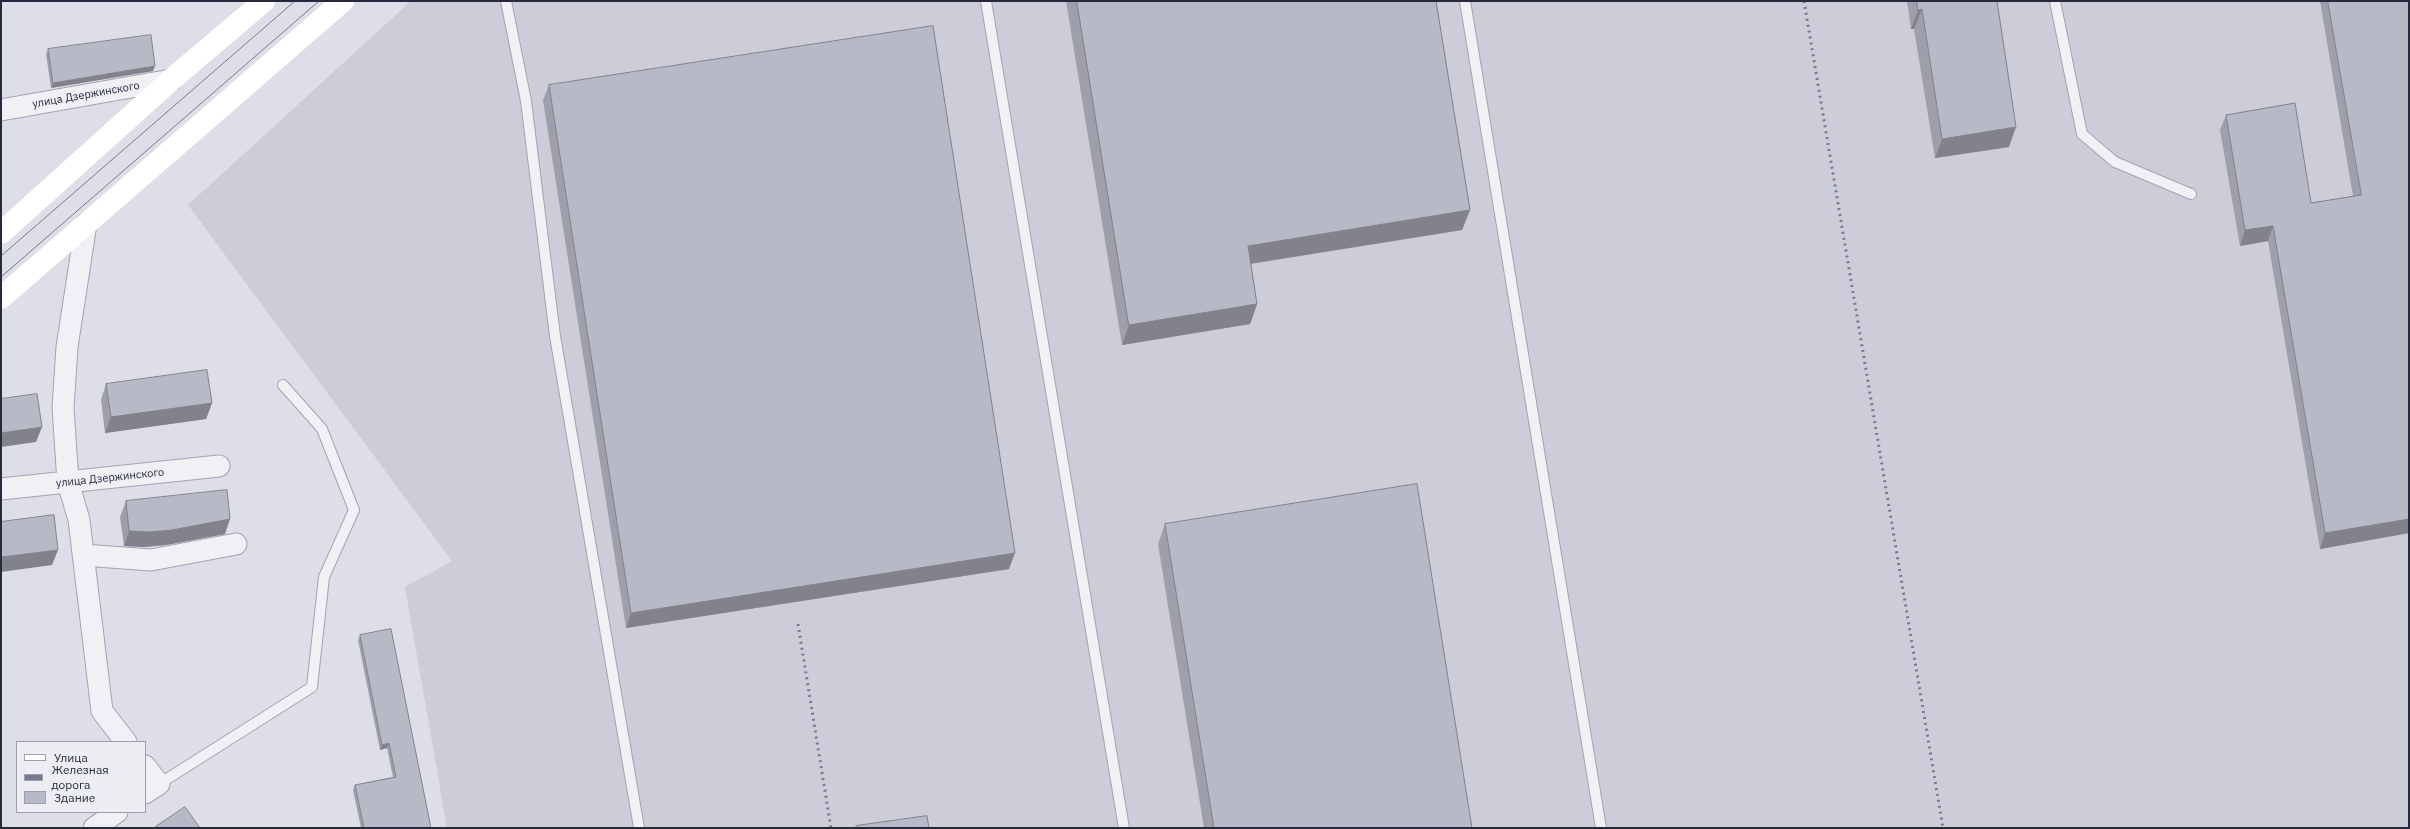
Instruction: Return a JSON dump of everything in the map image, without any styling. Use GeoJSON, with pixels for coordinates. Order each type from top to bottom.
{"type":"FeatureCollection","features":[{"type":"Feature","properties":{"kind":"main road"},"geometry":{"type":"LineString","coordinates":[[1,233],[171,80],[264,1]]}},
{"type":"Feature","properties":{"kind":"main road"},"geometry":{"type":"LineString","coordinates":[[1,298],[343,1]]}},
{"type":"Feature","properties":{"kind":"street","name":"улица Дзержинского"},"geometry":{"type":"LineString","coordinates":[[1,110],[171,80]]}},
{"type":"Feature","properties":{"kind":"street"},"geometry":{"type":"LineString","coordinates":[[86,224],[67,347],[63,408],[68,482],[79,520],[102,711],[125,741]]}},
{"type":"Feature","properties":{"kind":"street","name":"улица Дзержинского"},"geometry":{"type":"LineString","coordinates":[[1,489],[219,466]]}},
{"type":"Feature","properties":{"kind":"street"},"geometry":{"type":"LineString","coordinates":[[83,555],[151,560],[236,544]]}},
{"type":"Feature","properties":{"kind":"street"},"geometry":{"type":"LineString","coordinates":[[146,769],[152,789]]}},
{"type":"Feature","properties":{"kind":"street"},"geometry":{"type":"LineString","coordinates":[[94,828],[116,813]]}},
{"type":"Feature","properties":{"kind":"lane"},"geometry":{"type":"LineString","coordinates":[[506,1],[526,101],[555,336],[639,828]]}},
{"type":"Feature","properties":{"kind":"lane"},"geometry":{"type":"LineString","coordinates":[[986,1],[1124,828]]}},
{"type":"Feature","properties":{"kind":"lane"},"geometry":{"type":"LineString","coordinates":[[1465,1],[1601,828]]}},
{"type":"Feature","properties":{"kind":"lane"},"geometry":{"type":"LineString","coordinates":[[2055,1],[2082,134],[2116,162],[2190,194]]}},
{"type":"Feature","properties":{"kind":"lane"},"geometry":{"type":"LineString","coordinates":[[152,789],[312,687],[324,577],[354,510],[322,429],[283,385]]}},
{"type":"Feature","properties":{"kind":"shaded area"},"geometry":{"type":"Polygon","coordinates":[[[411,1],[2409,1],[2409,828],[447,828],[405,587],[452,561],[188,205],[411,1]]]}},
{"type":"Feature","properties":{"kind":"building"},"geometry":{"type":"Polygon","coordinates":[[[1077,1],[1436,1],[1470,210],[1248,246],[1257,304],[1129,325],[1077,1]]]}},
{"type":"Feature","properties":{"kind":"building"},"geometry":{"type":"Polygon","coordinates":[[[1917,1],[1997,1],[2016,127],[1942,139],[1922,9],[1918,10],[1917,1]]]}},
{"type":"Feature","properties":{"kind":"building"},"geometry":{"type":"Polygon","coordinates":[[[2328,1],[2409,1],[2409,519],[2325,533],[2273,226],[2245,230],[2226,115],[2295,103],[2311,203],[2361,195],[2328,1]]]}},
{"type":"Feature","properties":{"kind":"building"},"geometry":{"type":"Polygon","coordinates":[[[933,26],[1015,553],[631,613],[549,85],[933,26]]]}},
{"type":"Feature","properties":{"kind":"building"},"geometry":{"type":"Polygon","coordinates":[[[151,35],[155,66],[53,83],[48,49],[151,35]]]}},
{"type":"Feature","properties":{"kind":"building"},"geometry":{"type":"Polygon","coordinates":[[[207,370],[212,403],[111,417],[106,384],[207,370]]]}},
{"type":"Feature","properties":{"kind":"building"},"geometry":{"type":"Polygon","coordinates":[[[37,394],[42,427],[1,433],[1,399],[37,394]]]}},
{"type":"Feature","properties":{"kind":"building"},"geometry":{"type":"Polygon","coordinates":[[[1417,484],[1472,828],[1214,828],[1165,524],[1417,484]]]}},
{"type":"Feature","properties":{"kind":"building"},"geometry":{"type":"Polygon","coordinates":[[[227,490],[230,519],[172,530],[149,532],[129,531],[126,501],[227,490]]]}},
{"type":"Feature","properties":{"kind":"building"},"geometry":{"type":"Polygon","coordinates":[[[54,515],[58,550],[1,557],[1,522],[54,515]]]}},
{"type":"Feature","properties":{"kind":"building"},"geometry":{"type":"Polygon","coordinates":[[[391,629],[431,828],[364,828],[355,785],[396,777],[389,743],[382,745],[360,635],[391,629]]]}},
{"type":"Feature","properties":{"kind":"building"},"geometry":{"type":"Polygon","coordinates":[[[185,807],[200,828],[154,828],[185,807]]]}},
{"type":"Feature","properties":{"kind":"building"},"geometry":{"type":"Polygon","coordinates":[[[927,816],[929,828],[856,828],[856,826],[927,816]]]}},
{"type":"Feature","properties":{"kind":"tram line"},"geometry":{"type":"LineString","coordinates":[[1,256],[295,1]]}},
{"type":"Feature","properties":{"kind":"tram line"},"geometry":{"type":"LineString","coordinates":[[1,277],[319,1]]}},
{"type":"Feature","properties":{"kind":"railway"},"geometry":{"type":"LineString","coordinates":[[1804,1],[1943,828]]}},
{"type":"Feature","properties":{"kind":"railway"},"geometry":{"type":"LineString","coordinates":[[798,624],[831,828]]}}]}
